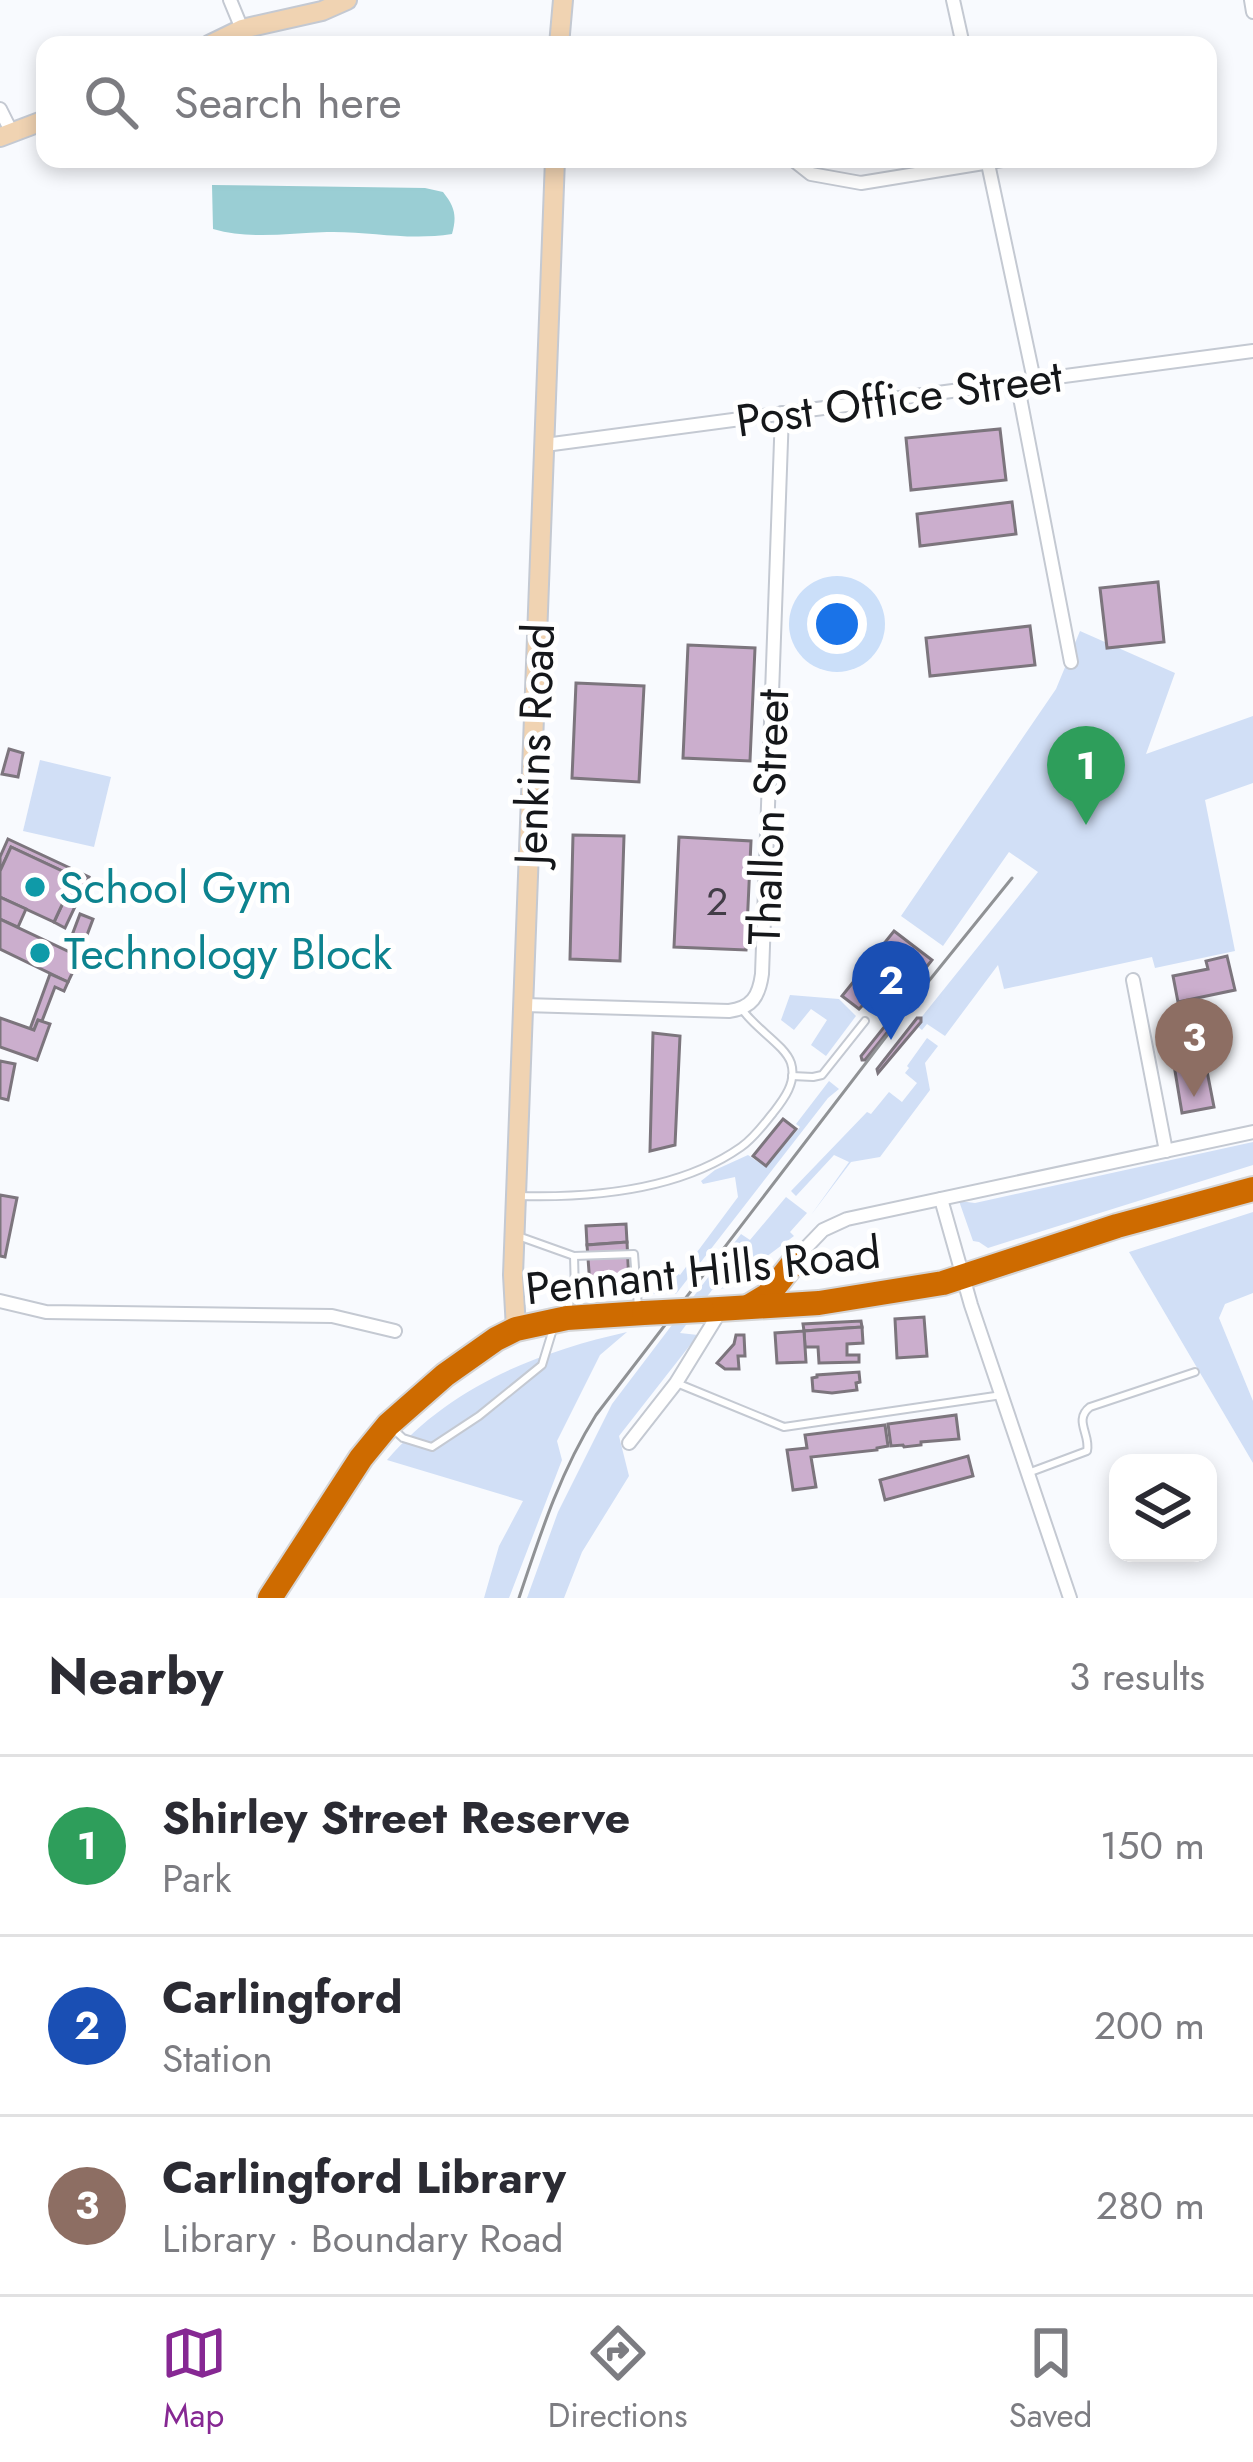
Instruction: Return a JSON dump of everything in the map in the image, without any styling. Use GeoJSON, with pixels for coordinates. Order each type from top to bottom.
{"type":"FeatureCollection","features":[{"type":"Feature","properties":{"kind":"highway","name":"Pennant Hills Road"},"geometry":{"type":"LineString","coordinates":[[270,1598],[361,1457],[388,1426],[445,1375],[516,1329],[566,1310],[723,1309],[901,1292],[1253,1189]]}},
{"type":"Feature","properties":{"kind":"highway"},"geometry":{"type":"LineString","coordinates":[[723,1309],[768,1295],[795,1268]]}},
{"type":"Feature","properties":{"kind":"main road"},"geometry":{"type":"LineString","coordinates":[[228,36],[347,0]]}},
{"type":"Feature","properties":{"kind":"main road"},"geometry":{"type":"LineString","coordinates":[[560,36],[562,0]]}},
{"type":"Feature","properties":{"kind":"main road"},"geometry":{"type":"LineString","coordinates":[[6,135],[36,123]]}},
{"type":"Feature","properties":{"kind":"main road","name":"Jenkins Road"},"geometry":{"type":"LineString","coordinates":[[516,1329],[514,1235],[555,168]]}},
{"type":"Feature","properties":{"kind":"street"},"geometry":{"type":"LineString","coordinates":[[230,0],[242,29]]}},
{"type":"Feature","properties":{"kind":"street"},"geometry":{"type":"LineString","coordinates":[[953,0],[961,36]]}},
{"type":"Feature","properties":{"kind":"street"},"geometry":{"type":"LineString","coordinates":[[1250,0],[1253,12]]}},
{"type":"Feature","properties":{"kind":"street"},"geometry":{"type":"LineString","coordinates":[[0,110],[6,135]]}},
{"type":"Feature","properties":{"kind":"street"},"geometry":{"type":"LineString","coordinates":[[803,168],[811,174],[861,182],[945,168]]}},
{"type":"Feature","properties":{"kind":"street"},"geometry":{"type":"LineString","coordinates":[[989,168],[1034,380]]}},
{"type":"Feature","properties":{"kind":"street","name":"Post Office Street"},"geometry":{"type":"LineString","coordinates":[[545,445],[1253,351]]}},
{"type":"Feature","properties":{"kind":"street"},"geometry":{"type":"LineString","coordinates":[[1016,382],[1071,662]]}},
{"type":"Feature","properties":{"kind":"street","name":"Thallon Street"},"geometry":{"type":"LineString","coordinates":[[747,1006],[758,994],[762,974],[782,413]]}},
{"type":"Feature","properties":{"kind":"street"},"geometry":{"type":"LineString","coordinates":[[1132,980],[1166,1151]]}},
{"type":"Feature","properties":{"kind":"street"},"geometry":{"type":"LineString","coordinates":[[524,1005],[720,1011],[747,1006]]}},
{"type":"Feature","properties":{"kind":"street"},"geometry":{"type":"LineString","coordinates":[[795,1268],[814,1238],[838,1222],[1253,1132]]}},
{"type":"Feature","properties":{"kind":"street"},"geometry":{"type":"LineString","coordinates":[[941,1199],[1070,1598]]}},
{"type":"Feature","properties":{"kind":"street"},"geometry":{"type":"LineString","coordinates":[[0,1301],[46,1312],[340,1317],[395,1331]]}},
{"type":"Feature","properties":{"kind":"street"},"geometry":{"type":"LineString","coordinates":[[629,1443],[676,1383],[723,1309]]}},
{"type":"Feature","properties":{"kind":"lane"},"geometry":{"type":"LineString","coordinates":[[516,1196],[589,1195],[642,1187],[675,1178],[742,1147],[785,1096],[792,1076],[786,1053],[755,1027],[747,1006]]}},
{"type":"Feature","properties":{"kind":"lane"},"geometry":{"type":"LineString","coordinates":[[792,1076],[822,1075],[865,1021]]}},
{"type":"Feature","properties":{"kind":"lane"},"geometry":{"type":"LineString","coordinates":[[514,1235],[574,1256],[634,1254],[640,1306]]}},
{"type":"Feature","properties":{"kind":"lane"},"geometry":{"type":"LineString","coordinates":[[388,1426],[403,1438],[432,1448],[542,1365],[566,1310],[574,1256]]}},
{"type":"Feature","properties":{"kind":"lane"},"geometry":{"type":"LineString","coordinates":[[1028,1473],[1087,1451],[1082,1413],[1090,1407],[1195,1372]]}},
{"type":"Feature","properties":{"kind":"lane"},"geometry":{"type":"LineString","coordinates":[[676,1383],[784,1427],[1002,1395]]}},
{"type":"Feature","properties":{"kind":"shaded area"},"geometry":{"type":"Polygon","coordinates":[[[212,185],[425,188],[447,197],[454,228],[452,234],[420,236],[227,232],[213,229],[212,185]]]}},
{"type":"Feature","properties":{"kind":"shaded area"},"geometry":{"type":"Polygon","coordinates":[[[1080,631],[1175,673],[1146,754],[1253,716],[1253,783],[1205,800],[1235,951],[1155,968],[1152,957],[1004,989],[998,965],[945,1036],[927,1024],[922,1030],[920,1019],[1038,872],[1009,852],[943,946],[901,916],[1056,689],[1080,631]]]}},
{"type":"Feature","properties":{"kind":"shaded area"},"geometry":{"type":"Polygon","coordinates":[[[40,760],[111,777],[94,847],[23,831],[40,760]]]}},
{"type":"Feature","properties":{"kind":"shaded area"},"geometry":{"type":"Polygon","coordinates":[[[790,995],[839,999],[856,1016],[826,1056],[811,1045],[827,1020],[811,1009],[794,1030],[781,1020],[790,995]]]}},
{"type":"Feature","properties":{"kind":"shaded area"},"geometry":{"type":"Polygon","coordinates":[[[927,1038],[938,1046],[925,1063],[930,1090],[880,1157],[851,1162],[811,1215],[849,1162],[834,1155],[796,1196],[791,1191],[889,1092],[902,1102],[917,1083],[905,1073],[907,1066],[927,1038]]]}},
{"type":"Feature","properties":{"kind":"shaded area"},"geometry":{"type":"Polygon","coordinates":[[[829,1081],[839,1089],[676,1294],[646,1294],[666,1265],[680,1275],[738,1197],[735,1177],[701,1181],[748,1155],[766,1167],[800,1127],[796,1124],[829,1081]]]}},
{"type":"Feature","properties":{"kind":"shaded area"},"geometry":{"type":"Polygon","coordinates":[[[1253,1142],[1253,1165],[988,1248],[973,1241],[959,1201],[975,1203],[1253,1142]]]}},
{"type":"Feature","properties":{"kind":"shaded area"},"geometry":{"type":"Polygon","coordinates":[[[786,1197],[807,1213],[790,1232],[794,1236],[725,1288],[712,1290],[680,1333],[698,1335],[619,1436],[629,1476],[582,1552],[564,1598],[527,1598],[558,1512],[612,1404],[741,1234],[750,1240],[786,1197]]]}},
{"type":"Feature","properties":{"kind":"shaded area"},"geometry":{"type":"Polygon","coordinates":[[[1253,1212],[1253,1293],[1225,1304],[1219,1318],[1253,1401],[1253,1463],[1129,1252],[1253,1212]]]}},
{"type":"Feature","properties":{"kind":"shaded area"},"geometry":{"type":"Polygon","coordinates":[[[627,1332],[600,1355],[557,1441],[562,1460],[509,1598],[484,1598],[499,1546],[523,1501],[387,1460],[438,1412],[496,1376],[559,1351],[627,1332]]]}},
{"type":"Feature","properties":{"kind":"building"},"geometry":{"type":"Polygon","coordinates":[[[1000,429],[1006,480],[911,490],[906,438],[1000,429]]]}},
{"type":"Feature","properties":{"kind":"building"},"geometry":{"type":"Polygon","coordinates":[[[1012,502],[1016,534],[920,546],[917,514],[1012,502]]]}},
{"type":"Feature","properties":{"kind":"building"},"geometry":{"type":"Polygon","coordinates":[[[1158,582],[1164,642],[1107,648],[1100,588],[1158,582]]]}},
{"type":"Feature","properties":{"kind":"building"},"geometry":{"type":"Polygon","coordinates":[[[1030,626],[1035,665],[930,676],[926,638],[1030,626]]]}},
{"type":"Feature","properties":{"kind":"building"},"geometry":{"type":"Polygon","coordinates":[[[688,645],[755,648],[750,761],[683,758],[688,645]]]}},
{"type":"Feature","properties":{"kind":"building"},"geometry":{"type":"Polygon","coordinates":[[[576,683],[644,686],[639,782],[572,778],[576,683]]]}},
{"type":"Feature","properties":{"kind":"building"},"geometry":{"type":"Polygon","coordinates":[[[9,749],[23,753],[18,777],[2,774],[9,749]]]}},
{"type":"Feature","properties":{"kind":"building"},"geometry":{"type":"Polygon","coordinates":[[[573,835],[624,836],[620,961],[570,959],[573,835]]]}},
{"type":"Feature","properties":{"kind":"building"},"geometry":{"type":"Polygon","coordinates":[[[679,837],[751,841],[746,950],[674,947],[679,837]]]}},
{"type":"Feature","properties":{"kind":"building"},"geometry":{"type":"Polygon","coordinates":[[[8,839],[89,877],[65,928],[54,922],[75,877],[11,847],[0,871],[8,839]]]}},
{"type":"Feature","properties":{"kind":"building","name":"School Gym"},"geometry":{"type":"Polygon","coordinates":[[[11,847],[75,877],[54,922],[0,897],[0,871],[11,847]]]}},
{"type":"Feature","properties":{"kind":"building"},"geometry":{"type":"Polygon","coordinates":[[[0,897],[26,909],[18,927],[0,919],[0,897]]]}},
{"type":"Feature","properties":{"kind":"building"},"geometry":{"type":"Polygon","coordinates":[[[80,914],[93,919],[84,943],[71,938],[80,914]]]}},
{"type":"Feature","properties":{"kind":"building","name":"Technology Block"},"geometry":{"type":"Polygon","coordinates":[[[0,919],[80,957],[68,982],[0,949],[0,919]]]}},
{"type":"Feature","properties":{"kind":"building"},"geometry":{"type":"Polygon","coordinates":[[[894,931],[932,960],[913,984],[906,979],[887,1004],[877,996],[859,1009],[842,996],[894,931]]]}},
{"type":"Feature","properties":{"kind":"building"},"geometry":{"type":"Polygon","coordinates":[[[1227,956],[1235,990],[1178,1002],[1173,976],[1208,969],[1206,961],[1227,956]]]}},
{"type":"Feature","properties":{"kind":"building"},"geometry":{"type":"Polygon","coordinates":[[[50,974],[68,982],[64,991],[55,987],[42,1021],[30,1029],[50,974]]]}},
{"type":"Feature","properties":{"kind":"building"},"geometry":{"type":"Polygon","coordinates":[[[905,1005],[906,1009],[862,1060],[861,1056],[905,1005]]]}},
{"type":"Feature","properties":{"kind":"building"},"geometry":{"type":"Polygon","coordinates":[[[0,1018],[34,1030],[38,1020],[50,1024],[37,1060],[0,1047],[0,1018]]]}},
{"type":"Feature","properties":{"kind":"building"},"geometry":{"type":"Polygon","coordinates":[[[917,1018],[921,1022],[878,1073],[877,1069],[917,1018]]]}},
{"type":"Feature","properties":{"kind":"building"},"geometry":{"type":"Polygon","coordinates":[[[653,1033],[680,1036],[675,1145],[650,1151],[653,1033]]]}},
{"type":"Feature","properties":{"kind":"building"},"geometry":{"type":"Polygon","coordinates":[[[1200,1035],[1214,1107],[1182,1113],[1170,1041],[1200,1035]]]}},
{"type":"Feature","properties":{"kind":"building"},"geometry":{"type":"Polygon","coordinates":[[[0,1061],[15,1064],[8,1100],[0,1098],[0,1061]]]}},
{"type":"Feature","properties":{"kind":"building"},"geometry":{"type":"Polygon","coordinates":[[[783,1119],[796,1129],[766,1166],[753,1156],[783,1119]]]}},
{"type":"Feature","properties":{"kind":"building"},"geometry":{"type":"Polygon","coordinates":[[[0,1195],[17,1198],[5,1257],[0,1256],[0,1195]]]}},
{"type":"Feature","properties":{"kind":"building"},"geometry":{"type":"Polygon","coordinates":[[[626,1224],[627,1242],[587,1245],[586,1226],[626,1224]]]}},
{"type":"Feature","properties":{"kind":"building"},"geometry":{"type":"Polygon","coordinates":[[[627,1242],[629,1283],[590,1285],[587,1245],[627,1242]]]}},
{"type":"Feature","properties":{"kind":"building"},"geometry":{"type":"Polygon","coordinates":[[[924,1317],[927,1356],[897,1358],[895,1319],[924,1317]]]}},
{"type":"Feature","properties":{"kind":"building"},"geometry":{"type":"Polygon","coordinates":[[[861,1321],[862,1327],[804,1331],[803,1324],[861,1321]]]}},
{"type":"Feature","properties":{"kind":"building"},"geometry":{"type":"Polygon","coordinates":[[[862,1327],[863,1343],[847,1344],[847,1355],[859,1355],[859,1362],[819,1363],[818,1347],[805,1347],[804,1331],[862,1327]]]}},
{"type":"Feature","properties":{"kind":"building"},"geometry":{"type":"Polygon","coordinates":[[[804,1331],[806,1362],[777,1363],[775,1333],[804,1331]]]}},
{"type":"Feature","properties":{"kind":"building"},"geometry":{"type":"Polygon","coordinates":[[[736,1335],[744,1335],[745,1356],[738,1356],[739,1369],[725,1369],[717,1363],[736,1335]]]}},
{"type":"Feature","properties":{"kind":"building"},"geometry":{"type":"Polygon","coordinates":[[[859,1372],[857,1390],[813,1391],[812,1378],[817,1375],[859,1372]]]}},
{"type":"Feature","properties":{"kind":"building"},"geometry":{"type":"Polygon","coordinates":[[[956,1415],[959,1439],[891,1446],[888,1424],[956,1415]]]}},
{"type":"Feature","properties":{"kind":"building"},"geometry":{"type":"Polygon","coordinates":[[[885,1425],[888,1446],[811,1457],[816,1487],[793,1490],[787,1450],[807,1448],[805,1435],[885,1425]]]}},
{"type":"Feature","properties":{"kind":"building"},"geometry":{"type":"Polygon","coordinates":[[[968,1456],[973,1476],[885,1500],[880,1480],[968,1456]]]}},
{"type":"Feature","properties":{"kind":"tram line"},"geometry":{"type":"LineString","coordinates":[[519,1598],[561,1481],[596,1415],[1012,878]]}},
{"type":"Feature","properties":{"kind":"place","name":"Shirley Street Reserve"},"geometry":{"type":"Point","coordinates":[1086,825]}},
{"type":"Feature","properties":{"kind":"place","name":"School Gym"},"geometry":{"type":"Point","coordinates":[35,887]}},
{"type":"Feature","properties":{"kind":"place","name":"Technology Block"},"geometry":{"type":"Point","coordinates":[40,953]}},
{"type":"Feature","properties":{"kind":"place","name":"Carlingford"},"geometry":{"type":"Point","coordinates":[891,1040]}},
{"type":"Feature","properties":{"kind":"place","name":"Carlingford Library"},"geometry":{"type":"Point","coordinates":[1194,1097]}}]}
